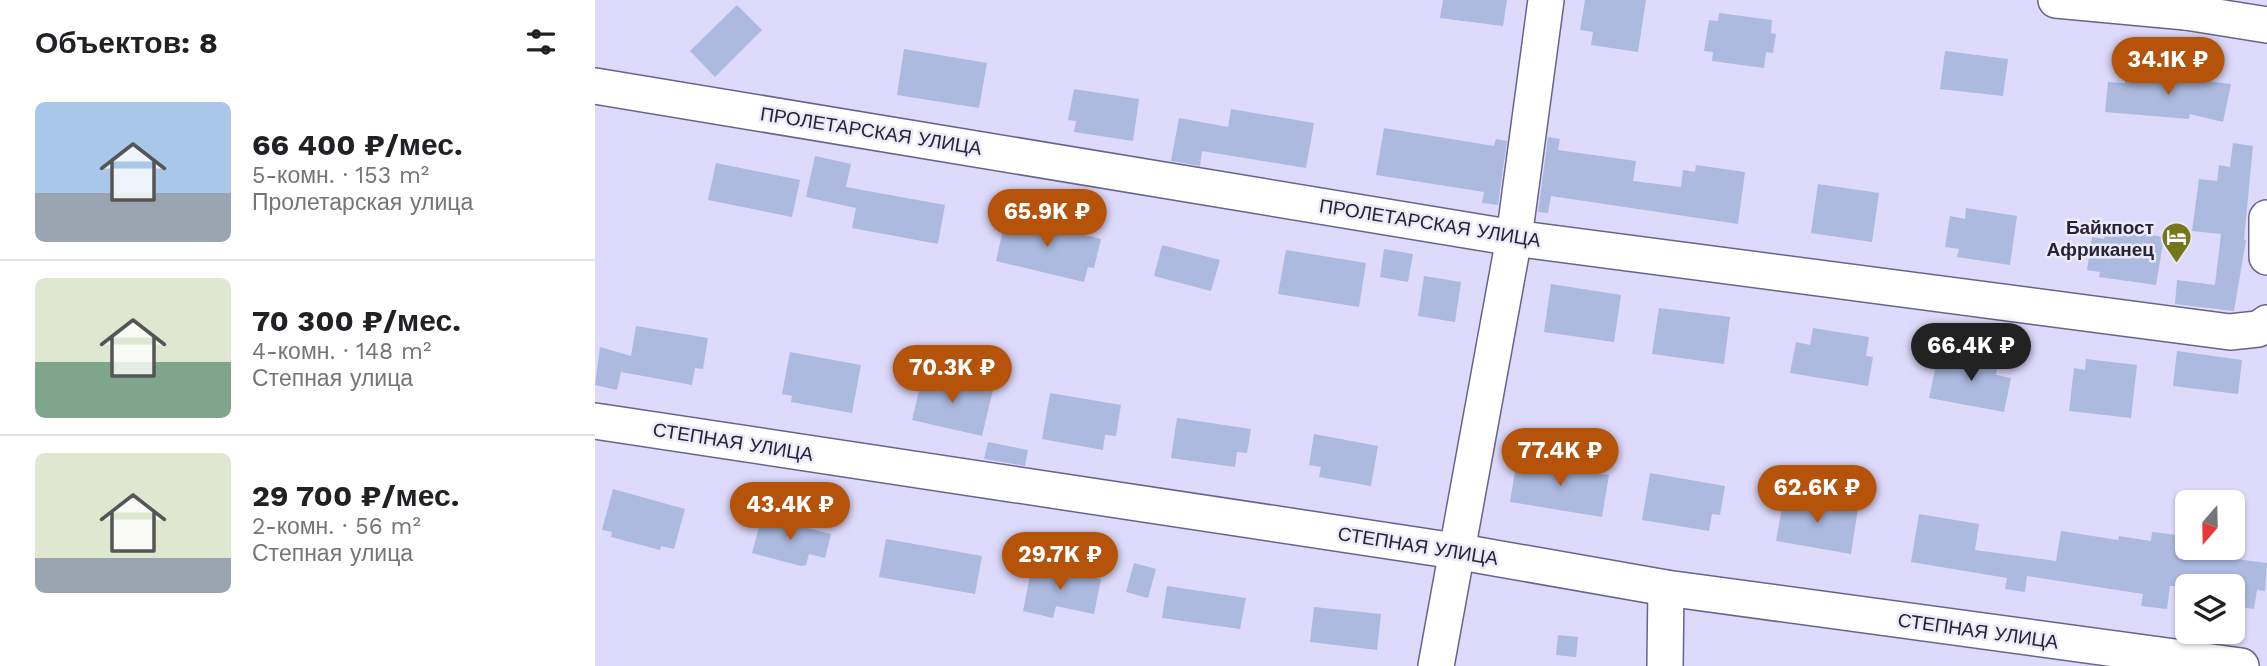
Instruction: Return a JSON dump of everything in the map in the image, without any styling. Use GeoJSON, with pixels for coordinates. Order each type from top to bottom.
{"type":"FeatureCollection","features":[{"type":"Feature","properties":{"kind":"street"},"geometry":{"type":"LineString","coordinates":[[1436,666],[1514,238],[1546,0]]}},
{"type":"Feature","properties":{"kind":"street"},"geometry":{"type":"LineString","coordinates":[[2056,0],[2177,6],[2267,25]]}},
{"type":"Feature","properties":{"kind":"street","name":"ПРОЛЕТАРСКАЯ УЛИЦА"},"geometry":{"type":"LineString","coordinates":[[595,86],[1514,238],[2229,332],[2258,329],[2267,323]]}},
{"type":"Feature","properties":{"kind":"street"},"geometry":{"type":"LineString","coordinates":[[2267,218],[2267,257]]}},
{"type":"Feature","properties":{"kind":"street","name":"СТЕПНАЯ УЛИЦА"},"geometry":{"type":"LineString","coordinates":[[595,421],[1455,551],[1666,588],[2241,666]]}},
{"type":"Feature","properties":{"kind":"street"},"geometry":{"type":"LineString","coordinates":[[1665,666],[1666,588]]}},
{"type":"Feature","properties":{"kind":"building"},"geometry":{"type":"Polygon","coordinates":[[[1443,0],[1507,0],[1503,26],[1440,18],[1443,0]]]}},
{"type":"Feature","properties":{"kind":"building"},"geometry":{"type":"Polygon","coordinates":[[[1585,0],[1646,0],[1638,52],[1591,45],[1593,32],[1580,30],[1585,0]]]}},
{"type":"Feature","properties":{"kind":"building"},"geometry":{"type":"Polygon","coordinates":[[[737,5],[762,30],[715,77],[690,51],[737,5]]]}},
{"type":"Feature","properties":{"kind":"building"},"geometry":{"type":"Polygon","coordinates":[[[1719,13],[1772,20],[1771,33],[1776,34],[1773,53],[1766,52],[1764,68],[1712,61],[1713,52],[1704,51],[1709,20],[1718,21],[1719,13]]]}},
{"type":"Feature","properties":{"kind":"building"},"geometry":{"type":"Polygon","coordinates":[[[904,49],[987,63],[979,108],[897,95],[904,49]]]}},
{"type":"Feature","properties":{"kind":"building"},"geometry":{"type":"Polygon","coordinates":[[[1945,51],[2008,59],[2003,96],[1940,89],[1945,51]]]}},
{"type":"Feature","properties":{"kind":"building"},"geometry":{"type":"Polygon","coordinates":[[[2126,72],[2231,84],[2223,122],[2190,114],[2189,119],[2105,112],[2108,82],[2125,83],[2126,72]]]}},
{"type":"Feature","properties":{"kind":"building"},"geometry":{"type":"Polygon","coordinates":[[[1074,89],[1139,99],[1133,141],[1074,132],[1076,121],[1068,120],[1074,89]]]}},
{"type":"Feature","properties":{"kind":"building"},"geometry":{"type":"Polygon","coordinates":[[[1231,109],[1314,123],[1306,168],[1202,151],[1200,166],[1171,161],[1179,118],[1228,127],[1231,109]]]}},
{"type":"Feature","properties":{"kind":"building"},"geometry":{"type":"Polygon","coordinates":[[[1384,128],[1494,146],[1496,139],[1507,141],[1498,205],[1482,203],[1484,192],[1376,175],[1384,128]]]}},
{"type":"Feature","properties":{"kind":"building"},"geometry":{"type":"Polygon","coordinates":[[[1548,137],[1560,139],[1558,150],[1636,161],[1633,181],[1681,187],[1683,170],[1695,172],[1696,165],[1745,172],[1738,224],[1551,196],[1548,213],[1538,212],[1548,137]]]}},
{"type":"Feature","properties":{"kind":"building"},"geometry":{"type":"Polygon","coordinates":[[[2233,143],[2253,146],[2246,240],[2234,311],[2175,304],[2177,280],[2215,285],[2221,234],[2192,231],[2199,179],[2217,181],[2219,165],[2230,167],[2233,143]]]}},
{"type":"Feature","properties":{"kind":"building"},"geometry":{"type":"Polygon","coordinates":[[[815,156],[851,164],[846,187],[945,205],[938,244],[852,228],[856,208],[806,197],[815,156]]]}},
{"type":"Feature","properties":{"kind":"building"},"geometry":{"type":"Polygon","coordinates":[[[716,163],[800,180],[792,217],[708,200],[716,163]]]}},
{"type":"Feature","properties":{"kind":"building"},"geometry":{"type":"Polygon","coordinates":[[[1818,184],[1879,193],[1872,242],[1811,233],[1818,184]]]}},
{"type":"Feature","properties":{"kind":"building"},"geometry":{"type":"Polygon","coordinates":[[[1966,208],[2017,216],[2010,265],[1957,257],[1959,249],[1945,247],[1950,216],[1965,219],[1966,208]]]}},
{"type":"Feature","properties":{"kind":"building"},"geometry":{"type":"Polygon","coordinates":[[[1006,216],[1101,239],[1094,268],[1088,267],[1084,282],[996,261],[1006,216]]]}},
{"type":"Feature","properties":{"kind":"building"},"geometry":{"type":"Polygon","coordinates":[[[2106,228],[2164,237],[2156,285],[2099,277],[2100,272],[2087,270],[2092,237],[2104,239],[2106,228]]]}},
{"type":"Feature","properties":{"kind":"building"},"geometry":{"type":"Polygon","coordinates":[[[1162,245],[1220,260],[1211,291],[1154,276],[1162,245]]]}},
{"type":"Feature","properties":{"kind":"building"},"geometry":{"type":"Polygon","coordinates":[[[1384,249],[1413,254],[1408,282],[1380,277],[1384,249]]]}},
{"type":"Feature","properties":{"kind":"building"},"geometry":{"type":"Polygon","coordinates":[[[1286,250],[1366,263],[1359,307],[1278,294],[1286,250]]]}},
{"type":"Feature","properties":{"kind":"building"},"geometry":{"type":"Polygon","coordinates":[[[1424,276],[1461,282],[1455,322],[1418,316],[1424,276]]]}},
{"type":"Feature","properties":{"kind":"building"},"geometry":{"type":"Polygon","coordinates":[[[1551,284],[1621,295],[1614,342],[1544,332],[1551,284]]]}},
{"type":"Feature","properties":{"kind":"building"},"geometry":{"type":"Polygon","coordinates":[[[1659,308],[1730,317],[1724,364],[1652,354],[1659,308]]]}},
{"type":"Feature","properties":{"kind":"building"},"geometry":{"type":"Polygon","coordinates":[[[636,326],[708,338],[703,369],[695,368],[692,385],[621,372],[617,390],[595,385],[600,347],[631,356],[636,326]]]}},
{"type":"Feature","properties":{"kind":"building"},"geometry":{"type":"Polygon","coordinates":[[[1813,328],[1869,337],[1866,356],[1873,357],[1868,386],[1790,373],[1796,342],[1810,345],[1813,328]]]}},
{"type":"Feature","properties":{"kind":"building"},"geometry":{"type":"Polygon","coordinates":[[[2177,351],[2242,360],[2238,394],[2173,386],[2177,351]]]}},
{"type":"Feature","properties":{"kind":"building"},"geometry":{"type":"Polygon","coordinates":[[[790,352],[861,365],[852,413],[791,402],[792,396],[782,394],[790,352]]]}},
{"type":"Feature","properties":{"kind":"building"},"geometry":{"type":"Polygon","coordinates":[[[1949,353],[1998,363],[1996,375],[2011,378],[2004,412],[1929,398],[1936,365],[1946,367],[1949,353]]]}},
{"type":"Feature","properties":{"kind":"building"},"geometry":{"type":"Polygon","coordinates":[[[2086,359],[2137,365],[2131,418],[2069,411],[2074,368],[2085,370],[2086,359]]]}},
{"type":"Feature","properties":{"kind":"building"},"geometry":{"type":"Polygon","coordinates":[[[923,374],[993,390],[982,436],[912,420],[923,374]]]}},
{"type":"Feature","properties":{"kind":"building"},"geometry":{"type":"Polygon","coordinates":[[[1050,393],[1121,405],[1116,436],[1105,435],[1103,450],[1042,439],[1050,393]]]}},
{"type":"Feature","properties":{"kind":"building"},"geometry":{"type":"Polygon","coordinates":[[[1177,418],[1251,429],[1247,453],[1237,452],[1235,467],[1171,458],[1177,418]]]}},
{"type":"Feature","properties":{"kind":"building"},"geometry":{"type":"Polygon","coordinates":[[[1314,434],[1378,446],[1371,486],[1319,477],[1321,467],[1309,465],[1314,434]]]}},
{"type":"Feature","properties":{"kind":"building"},"geometry":{"type":"Polygon","coordinates":[[[988,442],[1028,450],[1025,466],[984,459],[988,442]]]}},
{"type":"Feature","properties":{"kind":"building"},"geometry":{"type":"Polygon","coordinates":[[[1517,460],[1609,475],[1602,517],[1510,502],[1517,460]]]}},
{"type":"Feature","properties":{"kind":"building"},"geometry":{"type":"Polygon","coordinates":[[[1650,473],[1725,486],[1720,515],[1712,514],[1709,531],[1642,520],[1650,473]]]}},
{"type":"Feature","properties":{"kind":"building"},"geometry":{"type":"Polygon","coordinates":[[[613,489],[685,509],[674,549],[661,546],[660,550],[611,537],[612,532],[602,530],[613,489]]]}},
{"type":"Feature","properties":{"kind":"building"},"geometry":{"type":"Polygon","coordinates":[[[1784,496],[1858,508],[1851,554],[1776,541],[1784,496]]]}},
{"type":"Feature","properties":{"kind":"building"},"geometry":{"type":"Polygon","coordinates":[[[1919,514],[1979,524],[1975,550],[2056,561],[2061,531],[2118,540],[2119,536],[2151,541],[2152,532],[2175,535],[2175,560],[2244,560],[2267,563],[2265,591],[2257,590],[2254,609],[2245,608],[2245,574],[2175,574],[2175,586],[2170,586],[2167,609],[2141,606],[2143,594],[2027,576],[2025,592],[2005,589],[2007,578],[1911,562],[1919,514]]]}},
{"type":"Feature","properties":{"kind":"building"},"geometry":{"type":"Polygon","coordinates":[[[762,516],[831,534],[825,558],[809,554],[806,565],[801,566],[752,553],[762,516]]]}},
{"type":"Feature","properties":{"kind":"building"},"geometry":{"type":"Polygon","coordinates":[[[886,539],[982,556],[975,594],[879,577],[886,539]]]}},
{"type":"Feature","properties":{"kind":"building"},"geometry":{"type":"Polygon","coordinates":[[[1134,563],[1156,569],[1148,598],[1126,592],[1134,563]]]}},
{"type":"Feature","properties":{"kind":"building"},"geometry":{"type":"Polygon","coordinates":[[[1032,565],[1101,579],[1094,614],[1056,606],[1053,618],[1023,611],[1032,565]]]}},
{"type":"Feature","properties":{"kind":"building"},"geometry":{"type":"Polygon","coordinates":[[[1167,586],[1246,598],[1240,629],[1162,618],[1167,586]]]}},
{"type":"Feature","properties":{"kind":"building"},"geometry":{"type":"Polygon","coordinates":[[[1314,607],[1381,614],[1377,650],[1310,642],[1314,607]]]}},
{"type":"Feature","properties":{"kind":"building"},"geometry":{"type":"Polygon","coordinates":[[[1558,635],[1578,637],[1576,657],[1556,655],[1558,635]]]}},
{"type":"Feature","properties":{"kind":"place","name":"Байкпост Африканец"},"geometry":{"type":"Point","coordinates":[2177,265]}}]}
